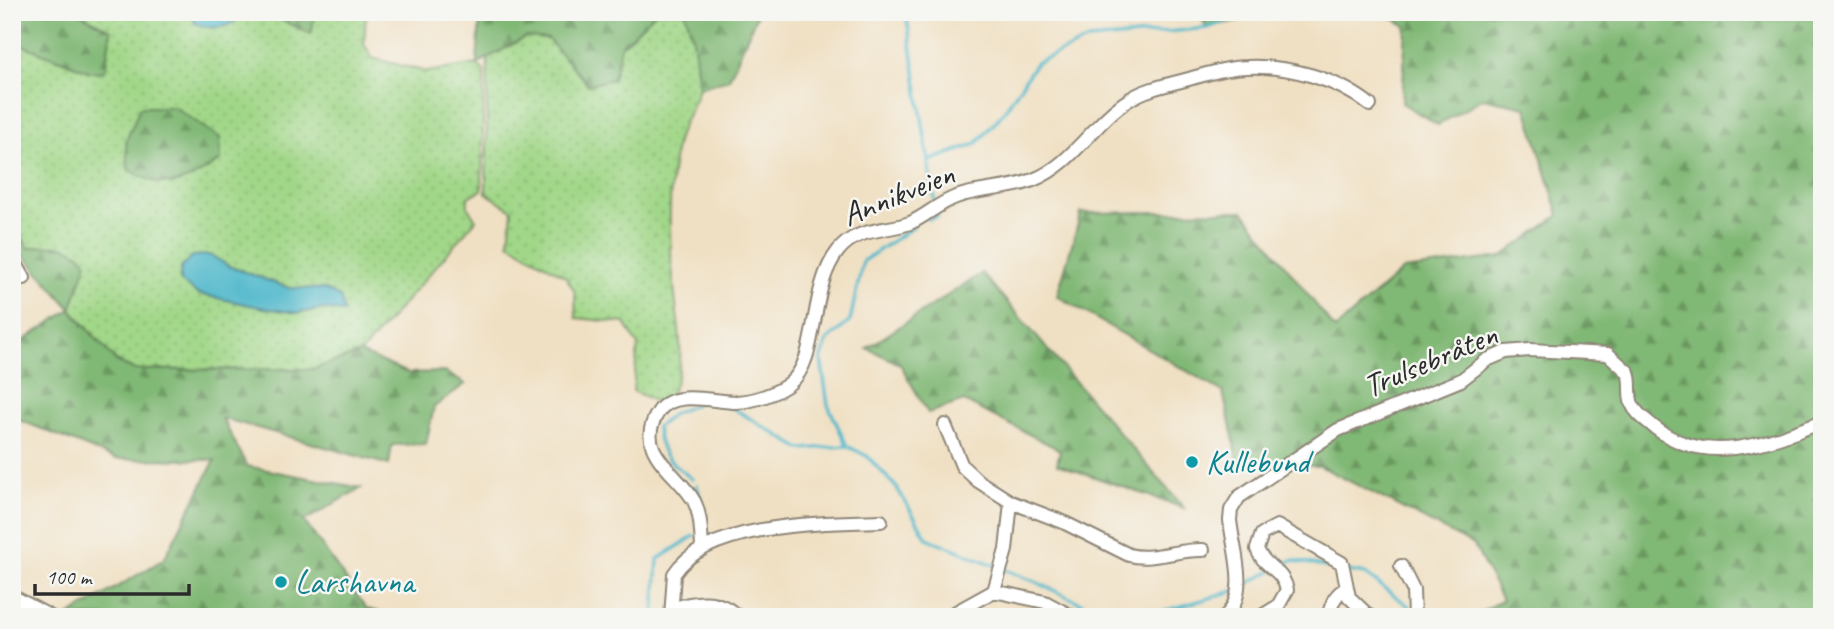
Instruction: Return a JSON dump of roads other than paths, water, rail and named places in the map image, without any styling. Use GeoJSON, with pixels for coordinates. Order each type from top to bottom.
{"type":"FeatureCollection","features":[{"type":"Feature","properties":{"kind":"street","name":"Annikveien"},"geometry":{"type":"LineString","coordinates":[[702,538],[694,500],[655,454],[652,432],[659,411],[671,402],[685,399],[746,401],[788,384],[801,370],[806,359],[817,294],[838,251],[851,238],[866,231],[910,222],[956,197],[1016,186],[1046,174],[1071,156],[1130,99],[1150,89],[1226,70],[1269,68],[1322,78],[1356,93],[1370,106]]}},
{"type":"Feature","properties":{"kind":"street"},"geometry":{"type":"LineString","coordinates":[[12,257],[24,278]]}},
{"type":"Feature","properties":{"kind":"street","name":"Trulsebråten"},"geometry":{"type":"LineString","coordinates":[[1225,617],[1236,605],[1239,584],[1230,520],[1233,503],[1238,497],[1338,430],[1461,380],[1487,360],[1506,352],[1530,350],[1608,354],[1628,372],[1631,402],[1638,414],[1663,434],[1695,445],[1728,450],[1761,445],[1822,422]]}},
{"type":"Feature","properties":{"kind":"street"},"geometry":{"type":"LineString","coordinates":[[946,425],[962,466],[978,481],[1011,502],[1063,522],[1140,558],[1184,549],[1203,550]]}},
{"type":"Feature","properties":{"kind":"street"},"geometry":{"type":"LineString","coordinates":[[994,591],[1006,550],[1011,502]]}},
{"type":"Feature","properties":{"kind":"street"},"geometry":{"type":"LineString","coordinates":[[738,617],[722,604],[711,602],[671,613],[674,574],[702,538],[793,525],[881,521]]}},
{"type":"Feature","properties":{"kind":"street"},"geometry":{"type":"LineString","coordinates":[[1260,617],[1278,606],[1287,590],[1282,575],[1264,562],[1257,550],[1262,534],[1271,527],[1282,527],[1338,559],[1344,568],[1349,597],[1370,617]]}},
{"type":"Feature","properties":{"kind":"street"},"geometry":{"type":"LineString","coordinates":[[1401,566],[1415,599],[1414,617]]}},
{"type":"Feature","properties":{"kind":"street"},"geometry":{"type":"LineString","coordinates":[[1328,617],[1332,601],[1339,591],[1347,588]]}},
{"type":"Feature","properties":{"kind":"street"},"geometry":{"type":"LineString","coordinates":[[947,617],[994,591],[1045,602],[1073,617]]}},
{"type":"Feature","properties":{"kind":"street"},"geometry":{"type":"LineString","coordinates":[[12,596],[51,617]]}},
{"type":"Feature","properties":{"kind":"water"},"geometry":{"type":"Polygon","coordinates":[[[191,12],[244,12],[234,22],[215,28],[195,23],[191,12]]]}},
{"type":"Feature","properties":{"kind":"water"},"geometry":{"type":"Polygon","coordinates":[[[210,255],[231,267],[289,288],[324,289],[340,297],[344,312],[323,309],[298,313],[198,294],[180,281],[181,268],[192,256],[210,255]]]}},
{"type":"Feature","properties":{"kind":"waterway"},"geometry":{"type":"LineString","coordinates":[[906,12],[937,217],[928,219]]}},
{"type":"Feature","properties":{"kind":"waterway"},"geometry":{"type":"LineString","coordinates":[[929,161],[976,144],[1003,113],[1036,63],[1088,40],[1207,28],[1253,12]]}},
{"type":"Feature","properties":{"kind":"waterway"},"geometry":{"type":"LineString","coordinates":[[913,227],[863,261],[850,321],[827,341],[821,359],[828,405],[847,446],[867,456],[897,488],[927,538],[1036,582],[1098,611],[1154,614],[1234,591]]}},
{"type":"Feature","properties":{"kind":"waterway"},"geometry":{"type":"LineString","coordinates":[[692,479],[663,452],[657,427],[673,414],[696,404]]}},
{"type":"Feature","properties":{"kind":"waterway"},"geometry":{"type":"LineString","coordinates":[[731,407],[801,449],[847,446]]}},
{"type":"Feature","properties":{"kind":"waterway"},"geometry":{"type":"LineString","coordinates":[[697,485],[701,503]]}},
{"type":"Feature","properties":{"kind":"waterway"},"geometry":{"type":"LineString","coordinates":[[654,617],[658,559],[694,536]]}},
{"type":"Feature","properties":{"kind":"waterway"},"geometry":{"type":"LineString","coordinates":[[1278,567],[1292,560],[1341,570]]}},
{"type":"Feature","properties":{"kind":"waterway"},"geometry":{"type":"LineString","coordinates":[[1241,587],[1271,571]]}},
{"type":"Feature","properties":{"kind":"waterway"},"geometry":{"type":"LineString","coordinates":[[1348,571],[1365,574],[1410,607]]}},
{"type":"Feature","properties":{"kind":"place","name":"Kullebund"},"geometry":{"type":"Point","coordinates":[1192,462]}},
{"type":"Feature","properties":{"kind":"place","name":"Larshavna"},"geometry":{"type":"Point","coordinates":[281,582]}}]}
